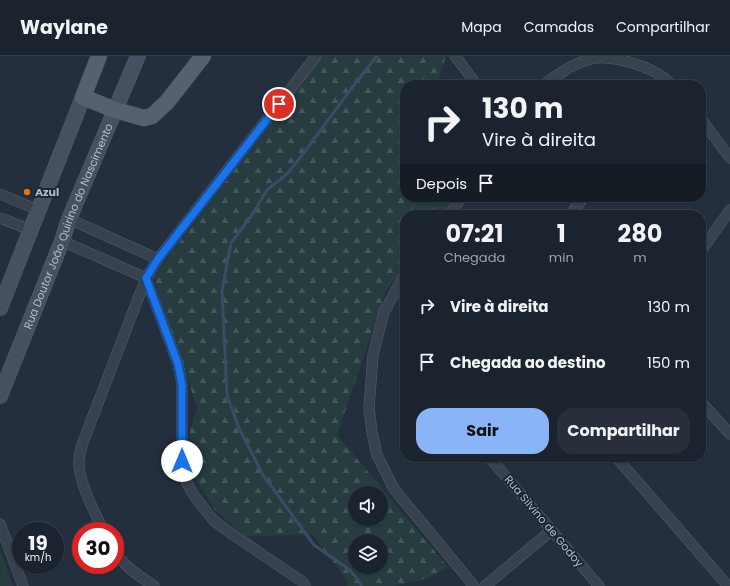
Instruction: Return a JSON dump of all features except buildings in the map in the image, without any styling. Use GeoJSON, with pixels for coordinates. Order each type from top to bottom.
{"type":"FeatureCollection","features":[{"type":"Feature","properties":{"kind":"main road"},"geometry":{"type":"LineString","coordinates":[[99,56],[83,97],[115,110],[144,118],[152,116],[167,102],[202,56]]}},
{"type":"Feature","properties":{"kind":"street","name":"Rua Doutor João Quirino do Nascimento"},"geometry":{"type":"LineString","coordinates":[[0,396],[62,241],[69,219],[138,56]]}},
{"type":"Feature","properties":{"kind":"street"},"geometry":{"type":"LineString","coordinates":[[100,522],[91,503],[82,477],[79,464],[80,452],[146,278],[158,259],[316,56]]}},
{"type":"Feature","properties":{"kind":"street"},"geometry":{"type":"LineString","coordinates":[[455,56],[473,80]]}},
{"type":"Feature","properties":{"kind":"street"},"geometry":{"type":"LineString","coordinates":[[551,80],[572,65],[596,58],[625,60],[650,69],[664,80]]}},
{"type":"Feature","properties":{"kind":"street"},"geometry":{"type":"LineString","coordinates":[[0,308],[83,97]]}},
{"type":"Feature","properties":{"kind":"street"},"geometry":{"type":"LineString","coordinates":[[706,126],[730,158]]}},
{"type":"Feature","properties":{"kind":"street"},"geometry":{"type":"LineString","coordinates":[[0,194],[38,210]]}},
{"type":"Feature","properties":{"kind":"street"},"geometry":{"type":"LineString","coordinates":[[574,210],[580,202]]}},
{"type":"Feature","properties":{"kind":"street"},"geometry":{"type":"LineString","coordinates":[[706,244],[730,210]]}},
{"type":"Feature","properties":{"kind":"street"},"geometry":{"type":"LineString","coordinates":[[0,218],[31,230]]}},
{"type":"Feature","properties":{"kind":"street"},"geometry":{"type":"LineString","coordinates":[[69,219],[158,259]]}},
{"type":"Feature","properties":{"kind":"street"},"geometry":{"type":"LineString","coordinates":[[62,241],[146,278],[178,364],[182,385],[182,461],[187,483],[193,494],[213,520],[303,582],[305,586]]}},
{"type":"Feature","properties":{"kind":"street"},"geometry":{"type":"LineString","coordinates":[[400,283],[384,312],[372,354],[369,408],[377,455],[394,490],[474,586]]}},
{"type":"Feature","properties":{"kind":"street"},"geometry":{"type":"LineString","coordinates":[[706,408],[730,434]]}},
{"type":"Feature","properties":{"kind":"street","name":"Rua Silvino de Godoy"},"geometry":{"type":"LineString","coordinates":[[493,462],[599,586]]}},
{"type":"Feature","properties":{"kind":"street"},"geometry":{"type":"LineString","coordinates":[[620,462],[728,586]]}},
{"type":"Feature","properties":{"kind":"street"},"geometry":{"type":"LineString","coordinates":[[0,524],[23,586]]}},
{"type":"Feature","properties":{"kind":"street"},"geometry":{"type":"LineString","coordinates":[[485,586],[552,530]]}},
{"type":"Feature","properties":{"kind":"street"},"geometry":{"type":"LineString","coordinates":[[124,563],[130,570],[154,586]]}},
{"type":"Feature","properties":{"kind":"green space"},"geometry":{"type":"Polygon","coordinates":[[[322,56],[446,56],[439,80],[400,80],[400,202],[457,202],[448,210],[400,210],[400,272],[386,291],[337,435],[380,486],[348,486],[348,526],[388,526],[388,496],[448,567],[429,578],[393,586],[347,586],[348,581],[312,535],[245,536],[215,510],[196,479],[189,436],[197,407],[153,277],[322,56]]]}},
{"type":"Feature","properties":{"kind":"green space"},"geometry":{"type":"Polygon","coordinates":[[[0,550],[13,586],[0,586],[0,550]]]}},
{"type":"Feature","properties":{"kind":"waterway"},"geometry":{"type":"LineString","coordinates":[[361,586],[350,570],[314,545],[263,475],[238,426],[227,395],[222,291],[231,243],[252,215],[267,190],[288,173],[377,56]]}},
{"type":"Feature","properties":{"kind":"place","name":"Azul"},"geometry":{"type":"Point","coordinates":[27,192]}},
{"type":"Feature","properties":{"kind":"route"},"geometry":{"type":"LineString","coordinates":[[182,461],[182,385],[178,364],[156,300],[146,278],[158,259],[279,104]]}}]}
